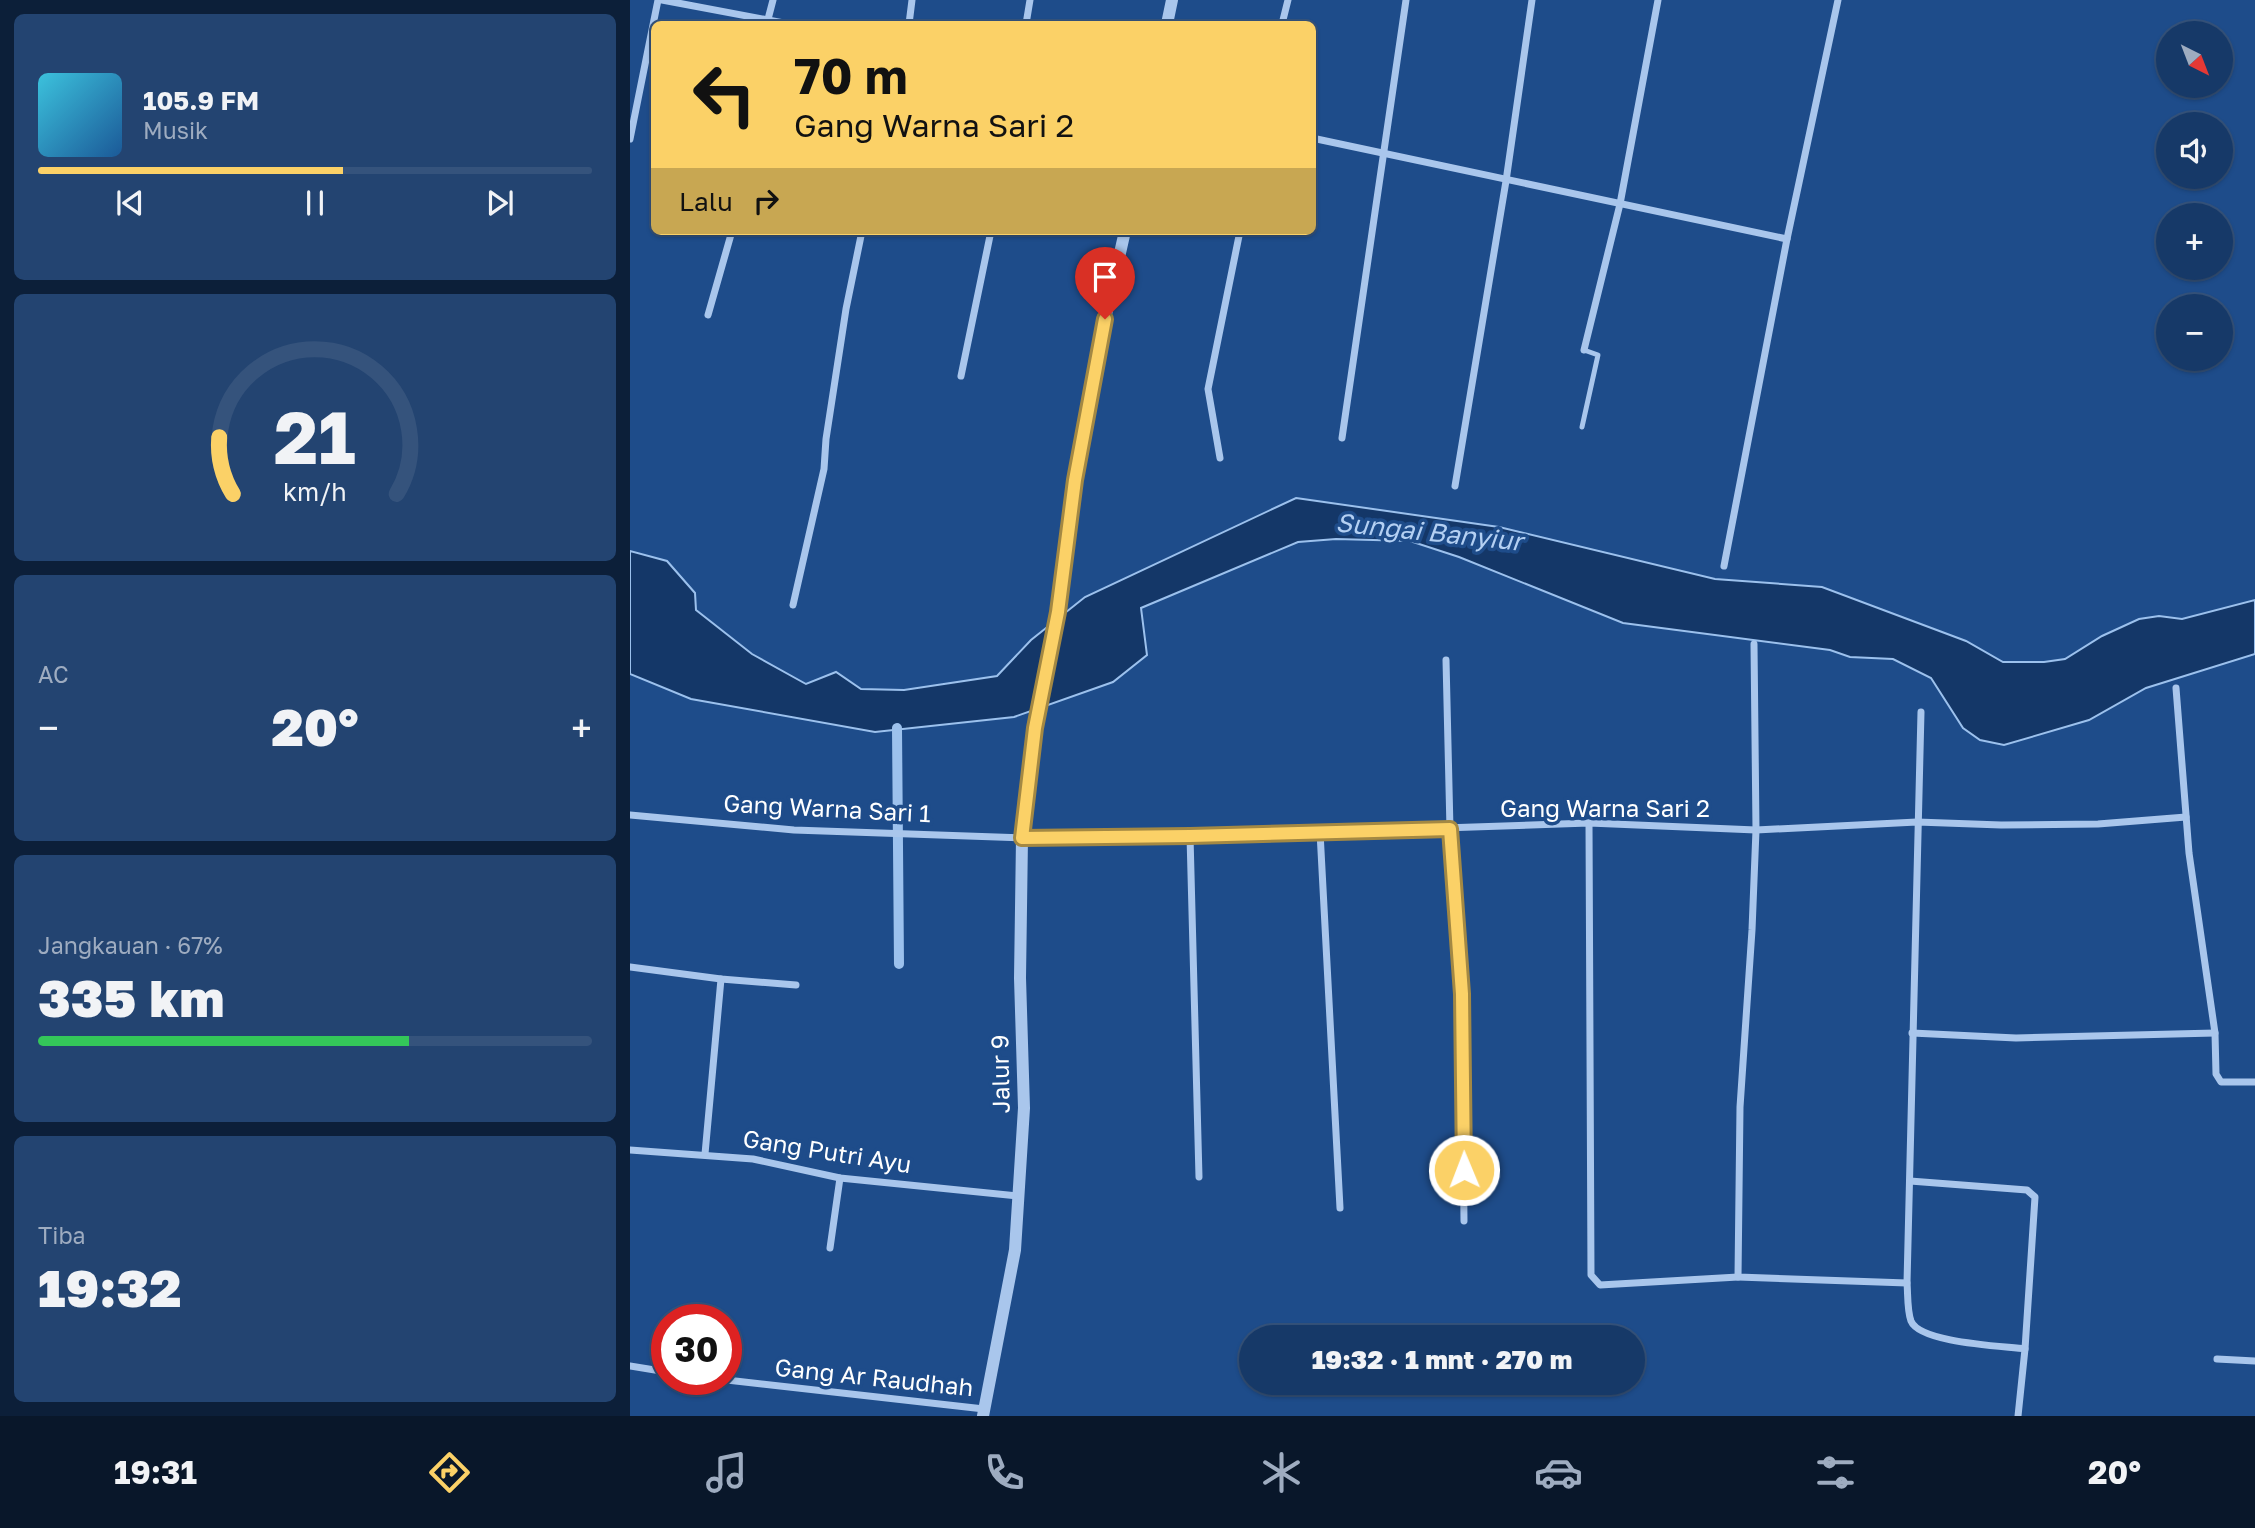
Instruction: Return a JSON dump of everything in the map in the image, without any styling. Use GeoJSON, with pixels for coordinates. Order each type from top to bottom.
{"type":"FeatureCollection","features":[{"type":"Feature","properties":{"kind":"street"},"geometry":{"type":"LineString","coordinates":[[655,21],[660,0],[763,21]]}},
{"type":"Feature","properties":{"kind":"street"},"geometry":{"type":"LineString","coordinates":[[768,21],[773,0]]}},
{"type":"Feature","properties":{"kind":"street"},"geometry":{"type":"LineString","coordinates":[[909,21],[912,0]]}},
{"type":"Feature","properties":{"kind":"street"},"geometry":{"type":"LineString","coordinates":[[1026,21],[1030,0]]}},
{"type":"Feature","properties":{"kind":"street"},"geometry":{"type":"LineString","coordinates":[[1168,21],[1172,0]]}},
{"type":"Feature","properties":{"kind":"street"},"geometry":{"type":"LineString","coordinates":[[1283,21],[1288,0]]}},
{"type":"Feature","properties":{"kind":"street"},"geometry":{"type":"LineString","coordinates":[[1342,438],[1406,0]]}},
{"type":"Feature","properties":{"kind":"street"},"geometry":{"type":"LineString","coordinates":[[1455,486],[1506,180],[1532,0]]}},
{"type":"Feature","properties":{"kind":"street"},"geometry":{"type":"LineString","coordinates":[[1584,350],[1620,204],[1658,0]]}},
{"type":"Feature","properties":{"kind":"street"},"geometry":{"type":"LineString","coordinates":[[1724,566],[1787,239],[1838,0]]}},
{"type":"Feature","properties":{"kind":"street"},"geometry":{"type":"LineString","coordinates":[[630,139],[651,42]]}},
{"type":"Feature","properties":{"kind":"street"},"geometry":{"type":"LineString","coordinates":[[1316,139],[1787,239]]}},
{"type":"Feature","properties":{"kind":"street"},"geometry":{"type":"LineString","coordinates":[[708,315],[731,235]]}},
{"type":"Feature","properties":{"kind":"street"},"geometry":{"type":"LineString","coordinates":[[793,605],[824,469],[826,439],[846,309],[861,235]]}},
{"type":"Feature","properties":{"kind":"street"},"geometry":{"type":"LineString","coordinates":[[961,376],[990,235]]}},
{"type":"Feature","properties":{"kind":"street","name":"Jalur 9"},"geometry":{"type":"LineString","coordinates":[[983,1413],[1015,1250],[1024,1108],[1020,978],[1022,838],[1035,728],[1058,612],[1075,480],[1105,319],[1124,235]]}},
{"type":"Feature","properties":{"kind":"street"},"geometry":{"type":"LineString","coordinates":[[1220,458],[1208,389],[1239,235]]}},
{"type":"Feature","properties":{"kind":"street"},"geometry":{"type":"LineString","coordinates":[[1738,1277],[1740,1107],[1756,830],[1754,644]]}},
{"type":"Feature","properties":{"kind":"street"},"geometry":{"type":"LineString","coordinates":[[1446,660],[1450,829],[1462,994],[1464,1221]]}},
{"type":"Feature","properties":{"kind":"street"},"geometry":{"type":"LineString","coordinates":[[2176,688],[2189,853],[2215,1033],[2216,1074],[2219,1080],[2225,1083],[2255,1082]]}},
{"type":"Feature","properties":{"kind":"street"},"geometry":{"type":"LineString","coordinates":[[1921,712],[1907,1283],[1910,1320],[1922,1332],[1937,1337],[2025,1349]]}},
{"type":"Feature","properties":{"kind":"street","name":"Gang Warna Sari 1"},"geometry":{"type":"LineString","coordinates":[[630,815],[794,830],[1022,838]]}},
{"type":"Feature","properties":{"kind":"street","name":"Gang Warna Sari 2"},"geometry":{"type":"LineString","coordinates":[[1022,838],[1190,836],[1589,823],[1756,830],[1917,822],[2098,824],[2186,817]]}},
{"type":"Feature","properties":{"kind":"street"},"geometry":{"type":"LineString","coordinates":[[1589,823],[1591,1275],[1601,1285],[1738,1277],[1907,1283]]}},
{"type":"Feature","properties":{"kind":"street"},"geometry":{"type":"LineString","coordinates":[[1320,832],[1340,1208]]}},
{"type":"Feature","properties":{"kind":"street"},"geometry":{"type":"LineString","coordinates":[[1190,836],[1199,1177]]}},
{"type":"Feature","properties":{"kind":"street"},"geometry":{"type":"LineString","coordinates":[[630,967],[721,979],[796,985]]}},
{"type":"Feature","properties":{"kind":"street"},"geometry":{"type":"LineString","coordinates":[[705,1154],[721,979]]}},
{"type":"Feature","properties":{"kind":"street"},"geometry":{"type":"LineString","coordinates":[[1912,1033],[2073,1038],[2215,1033]]}},
{"type":"Feature","properties":{"kind":"street","name":"Gang Putri Ayu"},"geometry":{"type":"LineString","coordinates":[[630,1150],[753,1159],[840,1178],[1018,1196]]}},
{"type":"Feature","properties":{"kind":"street"},"geometry":{"type":"LineString","coordinates":[[830,1248],[840,1178]]}},
{"type":"Feature","properties":{"kind":"street"},"geometry":{"type":"LineString","coordinates":[[1910,1181],[2027,1190],[2035,1197],[2018,1416]]}},
{"type":"Feature","properties":{"kind":"street"},"geometry":{"type":"LineString","coordinates":[[2217,1359],[2255,1361]]}},
{"type":"Feature","properties":{"kind":"street"},"geometry":{"type":"LineString","coordinates":[[630,1366],[651,1369]]}},
{"type":"Feature","properties":{"kind":"street","name":"Gang Ar Raudhah"},"geometry":{"type":"LineString","coordinates":[[742,1382],[983,1413]]}},
{"type":"Feature","properties":{"kind":"lane"},"geometry":{"type":"LineString","coordinates":[[1582,427],[1598,355],[1584,350]]}},
{"type":"Feature","properties":{"kind":"water","name":"Sungai Banyiur"},"geometry":{"type":"Polygon","coordinates":[[[1296,498],[1499,527],[1715,579],[1822,587],[1966,641],[2003,662],[2065,659],[2102,636],[2139,619],[2159,616],[2182,619],[2255,600],[2255,654],[2146,688],[2089,720],[2004,745],[1980,740],[1963,728],[1931,678],[1893,659],[1850,657],[1830,650],[1623,623],[1459,557],[1410,541],[1336,539],[1298,542],[1141,608],[1147,655],[1113,682],[1014,717],[875,732],[691,699],[630,674],[630,551],[667,561],[695,593],[696,610],[752,654],[806,684],[836,672],[861,689],[904,690],[997,676],[1031,640],[1085,597],[1296,498]]]}},
{"type":"Feature","properties":{"kind":"waterway"},"geometry":{"type":"LineString","coordinates":[[897,728],[899,964]]}},
{"type":"Feature","properties":{"kind":"route"},"geometry":{"type":"LineString","coordinates":[[1105,319],[1075,480],[1058,612],[1035,728],[1022,838],[1450,829],[1462,994],[1464,1170]]}}]}
